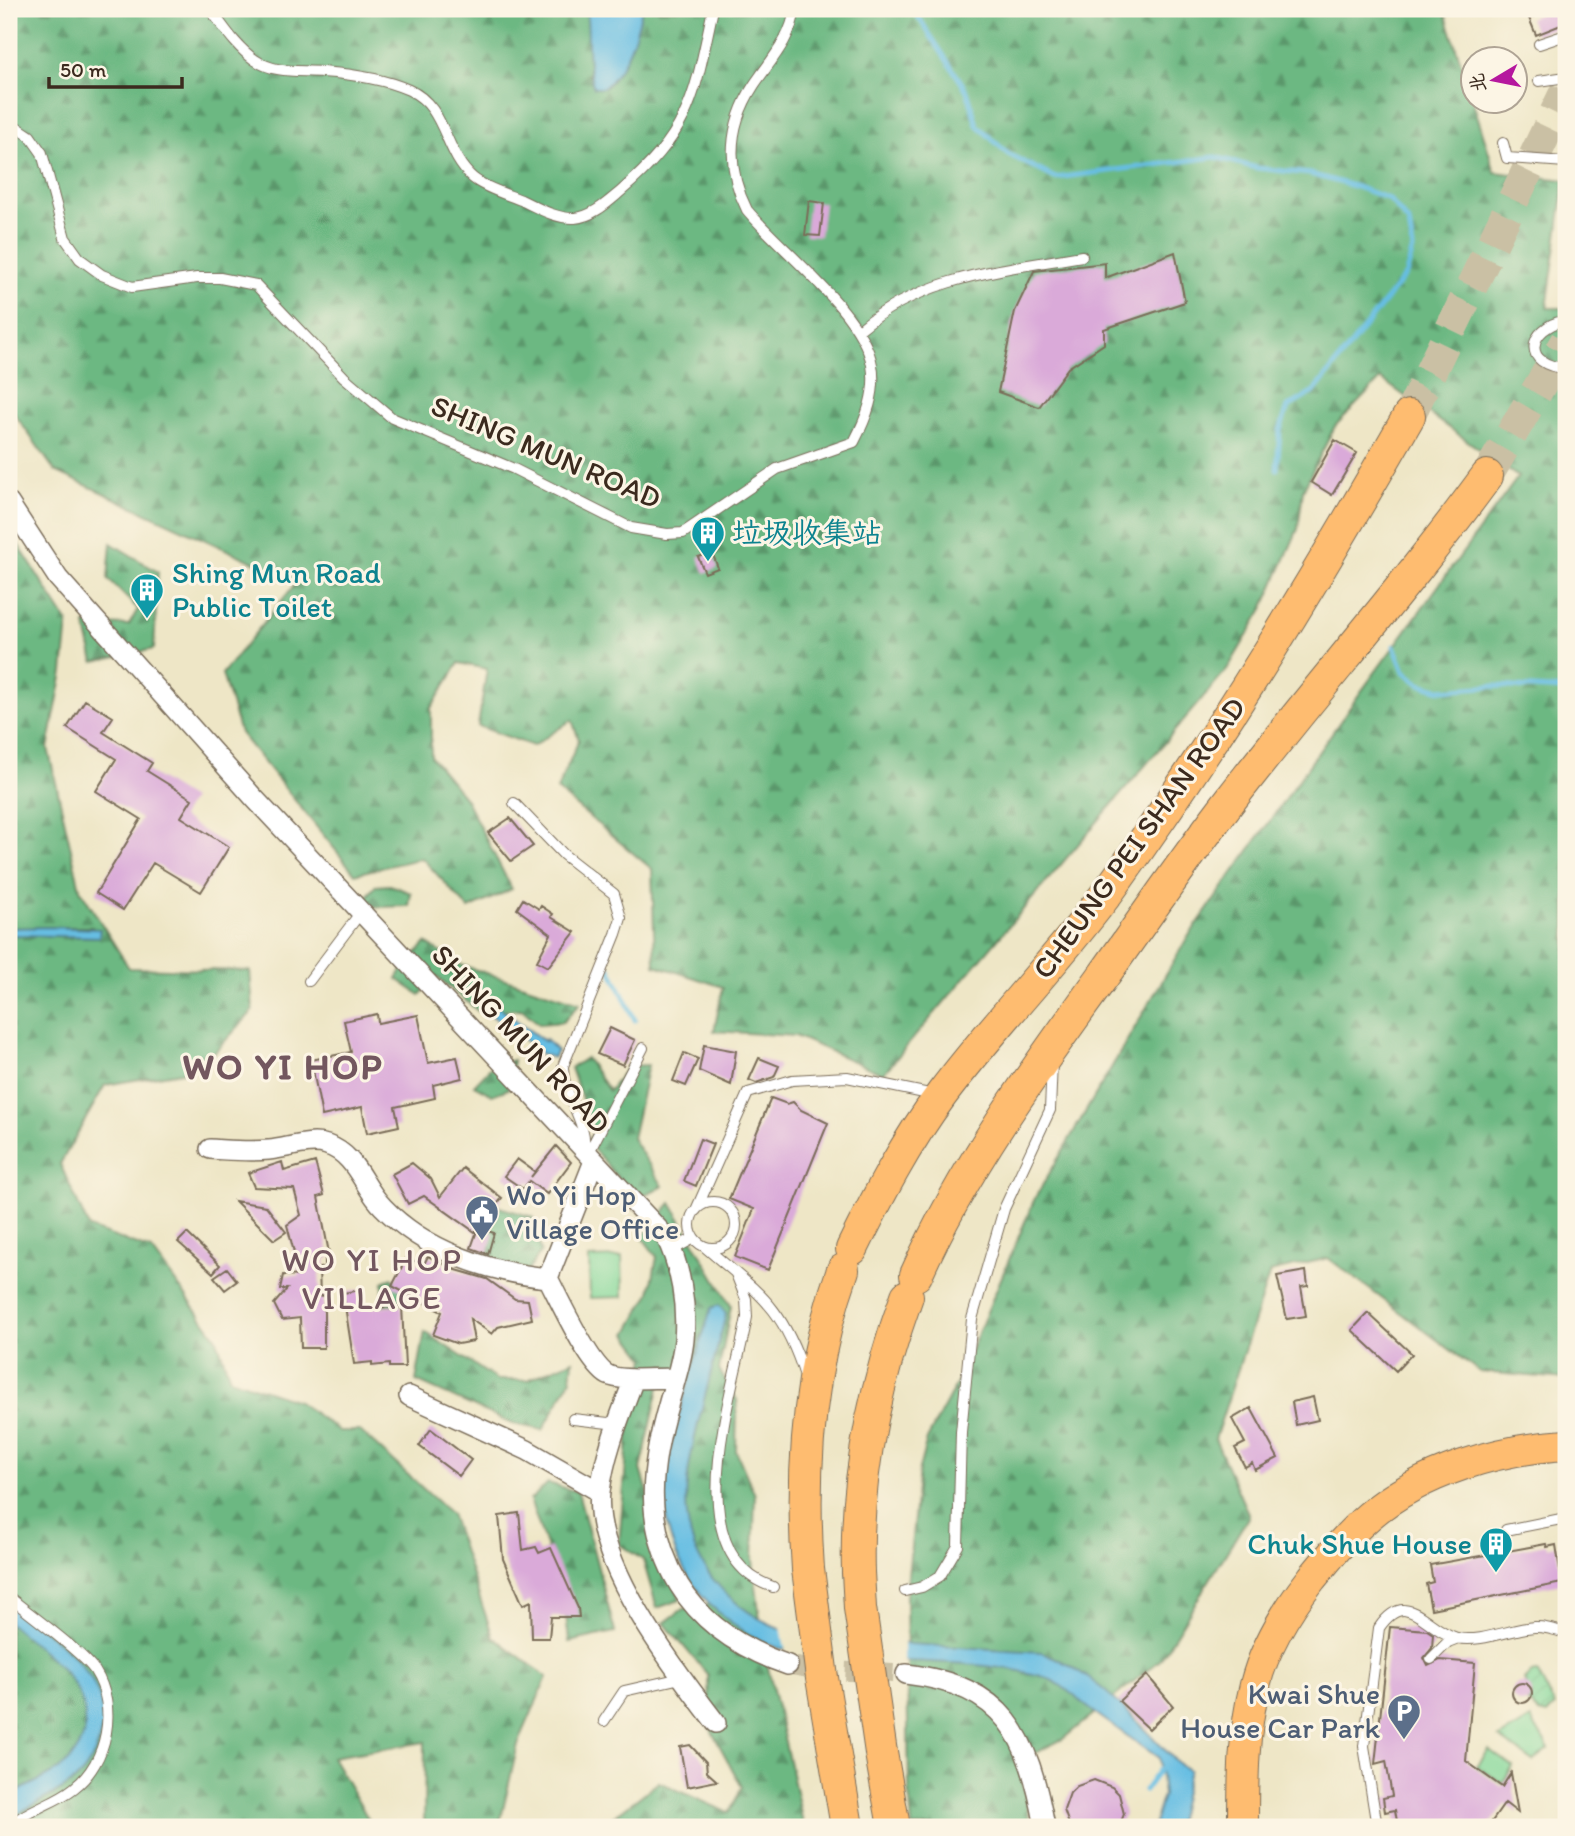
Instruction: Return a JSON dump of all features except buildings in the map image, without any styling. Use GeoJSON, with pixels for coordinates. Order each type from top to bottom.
{"type":"FeatureCollection","features":[{"type":"Feature","properties":{"kind":"highway","name":"CHEUNG PEI SHAN ROAD"},"geometry":{"type":"LineString","coordinates":[[846,1827],[808,1569],[806,1524],[813,1400],[824,1329],[847,1260],[877,1198],[940,1096],[1082,926],[1206,754],[1327,561],[1409,416]]}},
{"type":"Feature","properties":{"kind":"highway","name":"CHEUNG PEI SHAN ROAD"},"geometry":{"type":"LineString","coordinates":[[894,1827],[860,1608],[858,1503],[873,1406],[884,1362],[911,1285],[968,1176],[1052,1046],[1229,802],[1427,558],[1487,476]]}},
{"type":"Feature","properties":{"kind":"main road"},"geometry":{"type":"LineString","coordinates":[[1243,1827],[1243,1744],[1255,1683],[1269,1646],[1285,1615],[1330,1555],[1372,1513],[1452,1470],[1500,1453],[1566,1445]]}},
{"type":"Feature","properties":{"kind":"street","name":"SHING MUN ROAD"},"geometry":{"type":"LineString","coordinates":[[9,503],[58,578],[255,799],[666,1237],[678,1268],[685,1323],[676,1378],[659,1437],[651,1486],[655,1527],[665,1559],[682,1590],[717,1628],[756,1653],[788,1665]]}},
{"type":"Feature","properties":{"kind":"street"},"geometry":{"type":"LineString","coordinates":[[210,1149],[267,1151],[327,1144],[351,1157],[369,1191],[383,1208],[430,1242],[485,1266],[548,1278]]}},
{"type":"Feature","properties":{"kind":"street"},"geometry":{"type":"LineString","coordinates":[[589,1155],[548,1278],[577,1333],[602,1371],[612,1377],[676,1378]]}},
{"type":"Feature","properties":{"kind":"street"},"geometry":{"type":"LineString","coordinates":[[634,1379],[617,1424],[600,1492],[607,1536],[631,1600],[681,1678],[716,1723]]}},
{"type":"Feature","properties":{"kind":"street"},"geometry":{"type":"LineString","coordinates":[[409,1396],[527,1450],[600,1492]]}},
{"type":"Feature","properties":{"kind":"street"},"geometry":{"type":"LineString","coordinates":[[906,1674],[934,1677],[966,1688],[992,1704],[1013,1728],[1032,1765],[1045,1827]]}},
{"type":"Feature","properties":{"kind":"lane"},"geometry":{"type":"LineString","coordinates":[[209,9],[241,48],[257,61],[282,71],[377,79],[409,90],[427,100],[442,123],[450,148],[475,180],[560,217],[579,218],[607,203],[649,167],[672,140],[688,111],[700,75],[713,9]]}},
{"type":"Feature","properties":{"kind":"lane","name":"SHING MUN ROAD"},"geometry":{"type":"LineString","coordinates":[[9,122],[30,136],[42,152],[65,238],[80,260],[102,275],[132,287],[197,278],[219,278],[256,285],[344,377],[392,418],[514,470],[631,528],[667,534],[683,533],[777,469],[853,442],[865,421],[872,395],[872,364],[859,330],[747,210],[736,188],[732,169],[731,152],[741,111],[752,87],[792,29],[795,9]]}},
{"type":"Feature","properties":{"kind":"lane"},"geometry":{"type":"LineString","coordinates":[[1539,44],[1566,35]]}},
{"type":"Feature","properties":{"kind":"lane"},"geometry":{"type":"LineString","coordinates":[[1539,81],[1566,77]]}},
{"type":"Feature","properties":{"kind":"lane"},"geometry":{"type":"LineString","coordinates":[[1503,143],[1507,158],[1566,162]]}},
{"type":"Feature","properties":{"kind":"lane"},"geometry":{"type":"LineString","coordinates":[[859,330],[885,308],[927,289],[964,277],[1082,256]]}},
{"type":"Feature","properties":{"kind":"lane"},"geometry":{"type":"LineString","coordinates":[[1566,320],[1552,323],[1541,330],[1534,343],[1537,358],[1543,365],[1566,368]]}},
{"type":"Feature","properties":{"kind":"lane"},"geometry":{"type":"LineString","coordinates":[[695,526],[705,548]]}},
{"type":"Feature","properties":{"kind":"lane"},"geometry":{"type":"LineString","coordinates":[[514,803],[564,855],[614,894],[620,906],[621,918],[616,934],[563,1066],[566,1086],[584,1132],[589,1155]]}},
{"type":"Feature","properties":{"kind":"lane"},"geometry":{"type":"LineString","coordinates":[[309,981],[361,912]]}},
{"type":"Feature","properties":{"kind":"lane"},"geometry":{"type":"LineString","coordinates":[[905,1591],[922,1587],[940,1576],[958,1546],[961,1432],[972,1319],[1004,1209],[1050,1110],[1052,1046]]}},
{"type":"Feature","properties":{"kind":"lane"},"geometry":{"type":"LineString","coordinates":[[589,1155],[643,1048]]}},
{"type":"Feature","properties":{"kind":"lane"},"geometry":{"type":"LineString","coordinates":[[813,1400],[792,1339],[781,1317],[758,1291],[694,1238],[691,1224],[696,1210],[748,1093],[792,1080],[848,1077],[940,1096]]}},
{"type":"Feature","properties":{"kind":"lane"},"geometry":{"type":"LineString","coordinates":[[696,1210],[717,1202],[724,1205],[734,1217],[736,1232],[732,1239],[720,1247],[705,1247]]}},
{"type":"Feature","properties":{"kind":"lane"},"geometry":{"type":"LineString","coordinates":[[672,1250],[694,1238]]}},
{"type":"Feature","properties":{"kind":"lane"},"geometry":{"type":"LineString","coordinates":[[736,1273],[746,1299],[747,1317],[720,1444],[719,1503],[723,1528],[735,1559],[752,1577],[773,1587]]}},
{"type":"Feature","properties":{"kind":"lane"},"geometry":{"type":"LineString","coordinates":[[573,1419],[617,1424]]}},
{"type":"Feature","properties":{"kind":"lane"},"geometry":{"type":"LineString","coordinates":[[1506,1530],[1566,1518]]}},
{"type":"Feature","properties":{"kind":"lane"},"geometry":{"type":"LineString","coordinates":[[9,1597],[94,1668],[104,1689],[107,1738],[86,1776],[74,1789],[25,1814],[9,1826]]}},
{"type":"Feature","properties":{"kind":"lane"},"geometry":{"type":"LineString","coordinates":[[1377,1827],[1364,1745],[1380,1628],[1395,1610],[1406,1609],[1458,1638]]}},
{"type":"Feature","properties":{"kind":"lane"},"geometry":{"type":"LineString","coordinates":[[1431,1659],[1448,1642],[1458,1638],[1537,1627],[1566,1633]]}},
{"type":"Feature","properties":{"kind":"lane"},"geometry":{"type":"LineString","coordinates":[[604,1721],[624,1691],[681,1678]]}},
{"type":"Feature","properties":{"kind":"green space"},"geometry":{"type":"Polygon","coordinates":[[[9,9],[586,9],[590,34],[589,75],[604,88],[629,52],[642,9],[1444,9],[1460,60],[1460,116],[1477,116],[1495,172],[1565,180],[1547,308],[1566,308],[1566,1379],[1480,1372],[1328,1258],[1270,1272],[1215,1439],[1249,1516],[1160,1660],[1063,1739],[1019,1761],[1031,1827],[912,1827],[906,1596],[919,1469],[927,1439],[957,1383],[1035,1198],[1186,940],[1360,693],[1518,477],[1381,379],[1335,426],[1303,490],[1298,529],[1264,607],[1228,668],[883,1074],[795,1036],[714,1031],[723,987],[655,965],[652,869],[557,790],[579,740],[572,720],[533,746],[478,726],[487,669],[459,663],[431,708],[431,757],[465,798],[512,889],[469,909],[422,858],[355,874],[240,733],[222,674],[297,582],[55,471],[9,406],[9,9]]]}},
{"type":"Feature","properties":{"kind":"green space"},"geometry":{"type":"Polygon","coordinates":[[[9,530],[68,623],[63,672],[48,748],[80,889],[129,968],[250,971],[253,1011],[199,1069],[105,1085],[60,1164],[89,1228],[152,1250],[216,1337],[230,1378],[297,1401],[339,1431],[360,1431],[451,1514],[493,1637],[547,1677],[518,1744],[499,1827],[424,1827],[425,1742],[332,1757],[373,1827],[9,1827],[9,935],[99,937],[92,927],[9,928],[9,530]]]}},
{"type":"Feature","properties":{"kind":"green space"},"geometry":{"type":"Polygon","coordinates":[[[111,543],[158,572],[154,649],[94,662],[85,624],[129,625],[138,609],[108,579],[111,543]]]}},
{"type":"Feature","properties":{"kind":"green space"},"geometry":{"type":"Polygon","coordinates":[[[390,885],[411,893],[409,906],[378,907],[362,903],[375,886],[390,885]]]}},
{"type":"Feature","properties":{"kind":"green space"},"geometry":{"type":"Polygon","coordinates":[[[426,943],[458,964],[580,1003],[563,1022],[539,1024],[522,1009],[478,1011],[436,976],[420,995],[397,979],[403,968],[426,943]]]}},
{"type":"Feature","properties":{"kind":"green space"},"geometry":{"type":"Polygon","coordinates":[[[586,1058],[609,1091],[628,1066],[648,1065],[632,1138],[663,1186],[635,1199],[587,1141],[594,1133],[571,1068],[586,1058]]]}},
{"type":"Feature","properties":{"kind":"green space"},"geometry":{"type":"Polygon","coordinates":[[[513,1060],[508,1089],[492,1095],[474,1085],[490,1068],[513,1060]]]}},
{"type":"Feature","properties":{"kind":"green space"},"geometry":{"type":"Polygon","coordinates":[[[671,1203],[731,1306],[719,1370],[737,1400],[736,1451],[755,1495],[753,1560],[760,1620],[757,1619],[804,1827],[600,1827],[659,1782],[729,1813],[742,1787],[709,1726],[708,1675],[664,1623],[683,1609],[715,1604],[670,1521],[666,1457],[690,1376],[664,1365],[641,1469],[680,1600],[657,1608],[643,1560],[619,1544],[629,1429],[645,1358],[627,1334],[650,1293],[657,1257],[642,1237],[671,1203]]]}},
{"type":"Feature","properties":{"kind":"green space"},"geometry":{"type":"Polygon","coordinates":[[[492,1205],[533,1217],[541,1252],[518,1285],[475,1264],[492,1205]]]}},
{"type":"Feature","properties":{"kind":"green space"},"geometry":{"type":"Polygon","coordinates":[[[622,1257],[623,1297],[590,1298],[589,1258],[622,1257]]]}},
{"type":"Feature","properties":{"kind":"green space"},"geometry":{"type":"Polygon","coordinates":[[[392,1278],[401,1288],[399,1304],[383,1305],[383,1282],[392,1278]]]}},
{"type":"Feature","properties":{"kind":"green space"},"geometry":{"type":"Polygon","coordinates":[[[425,1332],[497,1380],[528,1380],[573,1360],[571,1379],[543,1430],[513,1424],[416,1381],[425,1332]]]}},
{"type":"Feature","properties":{"kind":"green space"},"geometry":{"type":"Polygon","coordinates":[[[548,1483],[578,1492],[615,1632],[569,1642],[564,1597],[530,1500],[548,1483]]]}},
{"type":"Feature","properties":{"kind":"green space"},"geometry":{"type":"Polygon","coordinates":[[[1537,1672],[1555,1706],[1547,1715],[1539,1713],[1528,1702],[1532,1695],[1524,1680],[1531,1673],[1537,1672]]]}},
{"type":"Feature","properties":{"kind":"green space"},"geometry":{"type":"Polygon","coordinates":[[[1531,1719],[1549,1749],[1533,1761],[1499,1738],[1531,1719]]]}},
{"type":"Feature","properties":{"kind":"green space"},"geometry":{"type":"Polygon","coordinates":[[[1489,1750],[1513,1767],[1502,1783],[1477,1766],[1489,1750]]]}},
{"type":"Feature","properties":{"kind":"water"},"geometry":{"type":"Polygon","coordinates":[[[586,9],[642,9],[629,52],[604,88],[594,88],[591,79],[586,9]]]}},
{"type":"Feature","properties":{"kind":"water"},"geometry":{"type":"Polygon","coordinates":[[[9,928],[100,929],[99,937],[9,935],[9,928]]]}},
{"type":"Feature","properties":{"kind":"water"},"geometry":{"type":"Polygon","coordinates":[[[493,1003],[544,1041],[545,1039],[557,1051],[553,1058],[537,1052],[538,1050],[487,1012],[493,1003]]]}},
{"type":"Feature","properties":{"kind":"water"},"geometry":{"type":"Polygon","coordinates":[[[719,1305],[726,1314],[690,1460],[686,1509],[698,1555],[711,1577],[740,1606],[759,1618],[778,1628],[811,1638],[1042,1652],[1062,1661],[1100,1686],[1181,1766],[1189,1770],[1176,1827],[1153,1827],[1163,1795],[1159,1758],[1052,1681],[1037,1675],[977,1665],[810,1657],[779,1648],[750,1635],[724,1617],[702,1595],[684,1570],[672,1542],[666,1510],[666,1477],[679,1413],[711,1308],[719,1305]]]}},
{"type":"Feature","properties":{"kind":"water"},"geometry":{"type":"Polygon","coordinates":[[[9,1602],[61,1644],[91,1678],[100,1697],[103,1718],[96,1751],[82,1774],[62,1790],[9,1820],[9,1797],[69,1761],[81,1742],[85,1727],[84,1710],[71,1680],[48,1656],[9,1623],[9,1602]]]}},
{"type":"Feature","properties":{"kind":"pier"},"geometry":{"type":"Polygon","coordinates":[[[781,1627],[812,1634],[903,1640],[903,1664],[812,1661],[786,1654],[781,1627]]]}},
{"type":"Feature","properties":{"kind":"waterway"},"geometry":{"type":"LineString","coordinates":[[913,9],[967,91],[977,125],[1008,154],[1055,178],[1215,157],[1257,168],[1310,174],[1357,187],[1389,199],[1409,223],[1413,249],[1406,274],[1314,392],[1288,407],[1280,430],[1277,469]]}},
{"type":"Feature","properties":{"kind":"waterway"},"geometry":{"type":"LineString","coordinates":[[1394,646],[1404,671],[1420,684],[1441,690],[1495,686],[1566,690]]}},
{"type":"Feature","properties":{"kind":"waterway"},"geometry":{"type":"LineString","coordinates":[[610,968],[635,1020]]}},
{"type":"Feature","properties":{"kind":"waterway"},"geometry":{"type":"LineString","coordinates":[[1144,1791],[1160,1769],[1164,1768]]}},
{"type":"Feature","properties":{"kind":"tunnel"},"geometry":{"type":"LineString","coordinates":[[1409,416],[1566,91]]}},
{"type":"Feature","properties":{"kind":"tunnel"},"geometry":{"type":"LineString","coordinates":[[1487,476],[1566,341]]}},
{"type":"Feature","properties":{"kind":"tunnel"},"geometry":{"type":"LineString","coordinates":[[788,1665],[817,1670],[906,1674]]}},
{"type":"Feature","properties":{"kind":"place","name":"垃圾收集站"},"geometry":{"type":"Point","coordinates":[708,563]}},
{"type":"Feature","properties":{"kind":"place","name":"Shing Mun Road Public Toilet"},"geometry":{"type":"Point","coordinates":[147,620]}},
{"type":"Feature","properties":{"kind":"place","name":"Wo Yi Hop Village Office"},"geometry":{"type":"Point","coordinates":[482,1242]}},
{"type":"Feature","properties":{"kind":"place","name":"Chuk Shue House"},"geometry":{"type":"Point","coordinates":[1496,1574]}},
{"type":"Feature","properties":{"kind":"place","name":"Kwai Shue House Car Park"},"geometry":{"type":"Point","coordinates":[1404,1741]}},
{"type":"Feature","properties":{"kind":"district","name":"WO YI HOP"},"geometry":{"type":"Point","coordinates":[283,1066]}},
{"type":"Feature","properties":{"kind":"district","name":"WO YI HOP VILLAGE"},"geometry":{"type":"Point","coordinates":[372,1278]}}]}
